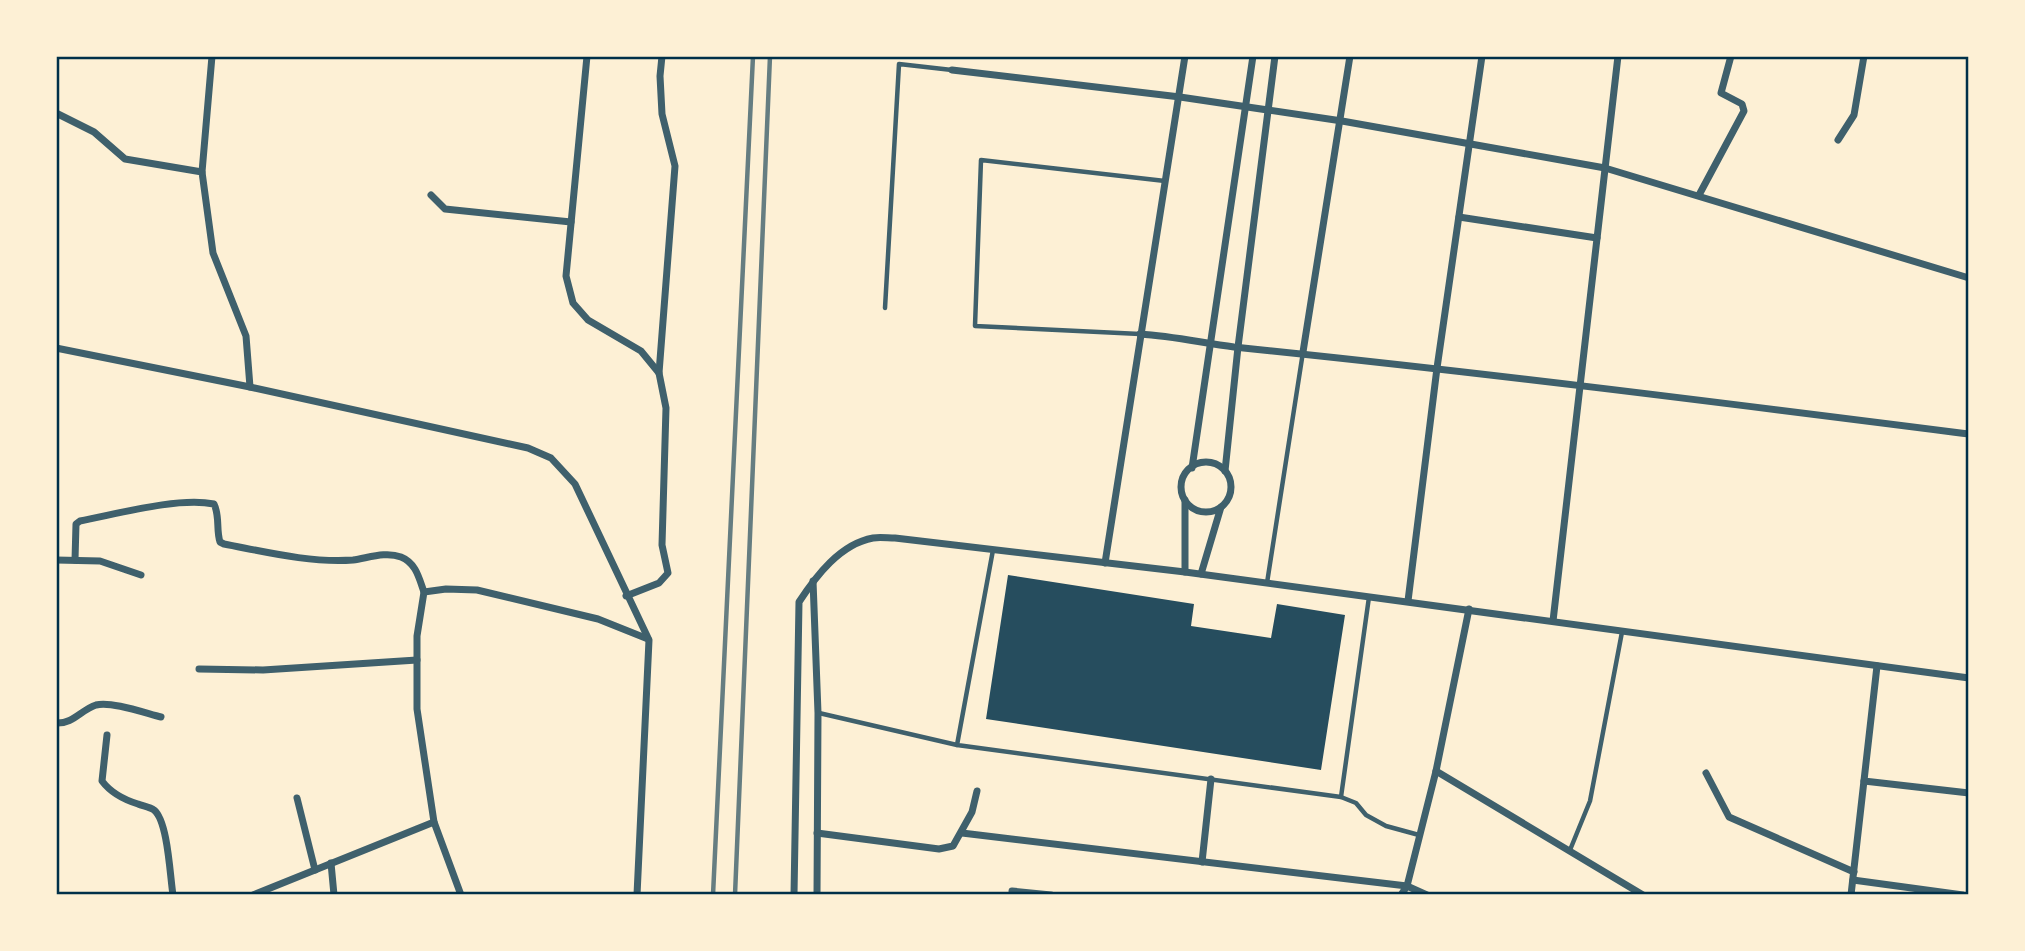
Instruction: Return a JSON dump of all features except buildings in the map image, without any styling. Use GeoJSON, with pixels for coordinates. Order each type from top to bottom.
{"type":"FeatureCollection","features":[{"type":"Feature","properties":{"kind":"street"},"geometry":{"type":"LineString","coordinates":[[212,56],[202,172],[213,253],[246,336],[250,387]]}},
{"type":"Feature","properties":{"kind":"street"},"geometry":{"type":"LineString","coordinates":[[587,56],[566,276],[573,303],[588,320],[641,351],[659,373]]}},
{"type":"Feature","properties":{"kind":"street"},"geometry":{"type":"LineString","coordinates":[[626,596],[659,583],[667,573],[662,545],[666,408],[659,373],[675,166],[662,114],[662,56]]}},
{"type":"Feature","properties":{"kind":"street"},"geometry":{"type":"LineString","coordinates":[[1105,563],[1185,56]]}},
{"type":"Feature","properties":{"kind":"street"},"geometry":{"type":"LineString","coordinates":[[1192,468],[1253,56]]}},
{"type":"Feature","properties":{"kind":"street"},"geometry":{"type":"LineString","coordinates":[[1185,500],[1197,511],[1214,511],[1227,501],[1231,486],[1225,471],[1275,56]]}},
{"type":"Feature","properties":{"kind":"street"},"geometry":{"type":"LineString","coordinates":[[1303,352],[1342,121],[1350,56]]}},
{"type":"Feature","properties":{"kind":"street"},"geometry":{"type":"LineString","coordinates":[[1408,601],[1437,368],[1482,56]]}},
{"type":"Feature","properties":{"kind":"street"},"geometry":{"type":"LineString","coordinates":[[1553,621],[1618,56]]}},
{"type":"Feature","properties":{"kind":"street"},"geometry":{"type":"LineString","coordinates":[[1699,195],[1744,111],[1742,104],[1721,93],[1731,56]]}},
{"type":"Feature","properties":{"kind":"street"},"geometry":{"type":"LineString","coordinates":[[1838,140],[1854,115],[1864,56]]}},
{"type":"Feature","properties":{"kind":"street"},"geometry":{"type":"LineString","coordinates":[[952,70],[1180,97],[1342,121],[1605,167],[1969,278]]}},
{"type":"Feature","properties":{"kind":"street"},"geometry":{"type":"LineString","coordinates":[[56,113],[94,132],[125,159],[202,172]]}},
{"type":"Feature","properties":{"kind":"street"},"geometry":{"type":"LineString","coordinates":[[431,195],[445,209],[571,222]]}},
{"type":"Feature","properties":{"kind":"street"},"geometry":{"type":"LineString","coordinates":[[1459,217],[1597,238]]}},
{"type":"Feature","properties":{"kind":"street"},"geometry":{"type":"LineString","coordinates":[[1140,334],[1969,434]]}},
{"type":"Feature","properties":{"kind":"street"},"geometry":{"type":"LineString","coordinates":[[56,348],[528,447],[551,458],[575,484],[649,640],[637,895]]}},
{"type":"Feature","properties":{"kind":"street"},"geometry":{"type":"LineString","coordinates":[[1185,572],[1185,500],[1181,485],[1183,477],[1202,463],[1210,463],[1225,471]]}},
{"type":"Feature","properties":{"kind":"street"},"geometry":{"type":"LineString","coordinates":[[75,560],[74,534],[79,521],[162,506],[204,502],[214,504],[217,509],[218,535],[220,542],[224,544],[291,557],[327,560],[400,556],[416,570],[424,592],[419,612],[417,709],[434,822],[461,895]]}},
{"type":"Feature","properties":{"kind":"street"},"geometry":{"type":"LineString","coordinates":[[1201,574],[1221,507]]}},
{"type":"Feature","properties":{"kind":"street"},"geometry":{"type":"LineString","coordinates":[[794,895],[799,737],[799,602],[826,566],[848,549],[872,538],[895,538],[1201,574],[1969,678]]}},
{"type":"Feature","properties":{"kind":"street"},"geometry":{"type":"LineString","coordinates":[[56,560],[100,561],[141,575]]}},
{"type":"Feature","properties":{"kind":"street"},"geometry":{"type":"LineString","coordinates":[[813,581],[818,713],[817,895]]}},
{"type":"Feature","properties":{"kind":"street"},"geometry":{"type":"LineString","coordinates":[[424,592],[446,589],[477,590],[598,619],[649,640]]}},
{"type":"Feature","properties":{"kind":"street"},"geometry":{"type":"LineString","coordinates":[[1401,895],[1407,886],[1436,771],[1469,609]]}},
{"type":"Feature","properties":{"kind":"street"},"geometry":{"type":"LineString","coordinates":[[199,669],[263,670],[417,660]]}},
{"type":"Feature","properties":{"kind":"street"},"geometry":{"type":"LineString","coordinates":[[1851,895],[1877,666]]}},
{"type":"Feature","properties":{"kind":"street"},"geometry":{"type":"LineString","coordinates":[[56,723],[69,722],[94,706],[104,704],[162,717]]}},
{"type":"Feature","properties":{"kind":"street"},"geometry":{"type":"LineString","coordinates":[[107,735],[102,781],[109,789],[129,801],[154,810],[159,817],[173,895]]}},
{"type":"Feature","properties":{"kind":"street"},"geometry":{"type":"LineString","coordinates":[[1436,771],[1643,895]]}},
{"type":"Feature","properties":{"kind":"street"},"geometry":{"type":"LineString","coordinates":[[1706,773],[1729,817],[1853,876],[1963,895]]}},
{"type":"Feature","properties":{"kind":"street"},"geometry":{"type":"LineString","coordinates":[[1202,863],[1211,779]]}},
{"type":"Feature","properties":{"kind":"street"},"geometry":{"type":"LineString","coordinates":[[1864,781],[1969,793]]}},
{"type":"Feature","properties":{"kind":"street"},"geometry":{"type":"LineString","coordinates":[[817,833],[939,849],[953,846],[972,812],[977,791]]}},
{"type":"Feature","properties":{"kind":"street"},"geometry":{"type":"LineString","coordinates":[[297,798],[315,870]]}},
{"type":"Feature","properties":{"kind":"street"},"geometry":{"type":"LineString","coordinates":[[253,895],[434,822]]}},
{"type":"Feature","properties":{"kind":"street"},"geometry":{"type":"LineString","coordinates":[[962,834],[1407,886],[1427,895]]}},
{"type":"Feature","properties":{"kind":"street"},"geometry":{"type":"LineString","coordinates":[[331,863],[334,895]]}},
{"type":"Feature","properties":{"kind":"street"},"geometry":{"type":"LineString","coordinates":[[1012,891],[1051,895]]}},
{"type":"Feature","properties":{"kind":"lane"},"geometry":{"type":"LineString","coordinates":[[885,308],[899,64],[952,70]]}},
{"type":"Feature","properties":{"kind":"lane"},"geometry":{"type":"LineString","coordinates":[[1140,334],[975,326],[981,160],[1166,181]]}},
{"type":"Feature","properties":{"kind":"lane"},"geometry":{"type":"LineString","coordinates":[[1267,583],[1303,352]]}},
{"type":"Feature","properties":{"kind":"lane"},"geometry":{"type":"LineString","coordinates":[[957,745],[993,550]]}},
{"type":"Feature","properties":{"kind":"lane"},"geometry":{"type":"LineString","coordinates":[[1341,797],[1369,596]]}},
{"type":"Feature","properties":{"kind":"lane"},"geometry":{"type":"LineString","coordinates":[[1570,851],[1590,801],[1623,631]]}},
{"type":"Feature","properties":{"kind":"lane"},"geometry":{"type":"LineString","coordinates":[[818,713],[957,745],[1341,797],[1356,803],[1366,815],[1386,826],[1419,835]]}},
{"type":"Feature","properties":{"kind":"railway"},"geometry":{"type":"LineString","coordinates":[[713,895],[753,56]]}},
{"type":"Feature","properties":{"kind":"railway"},"geometry":{"type":"LineString","coordinates":[[735,895],[770,56]]}}]}
